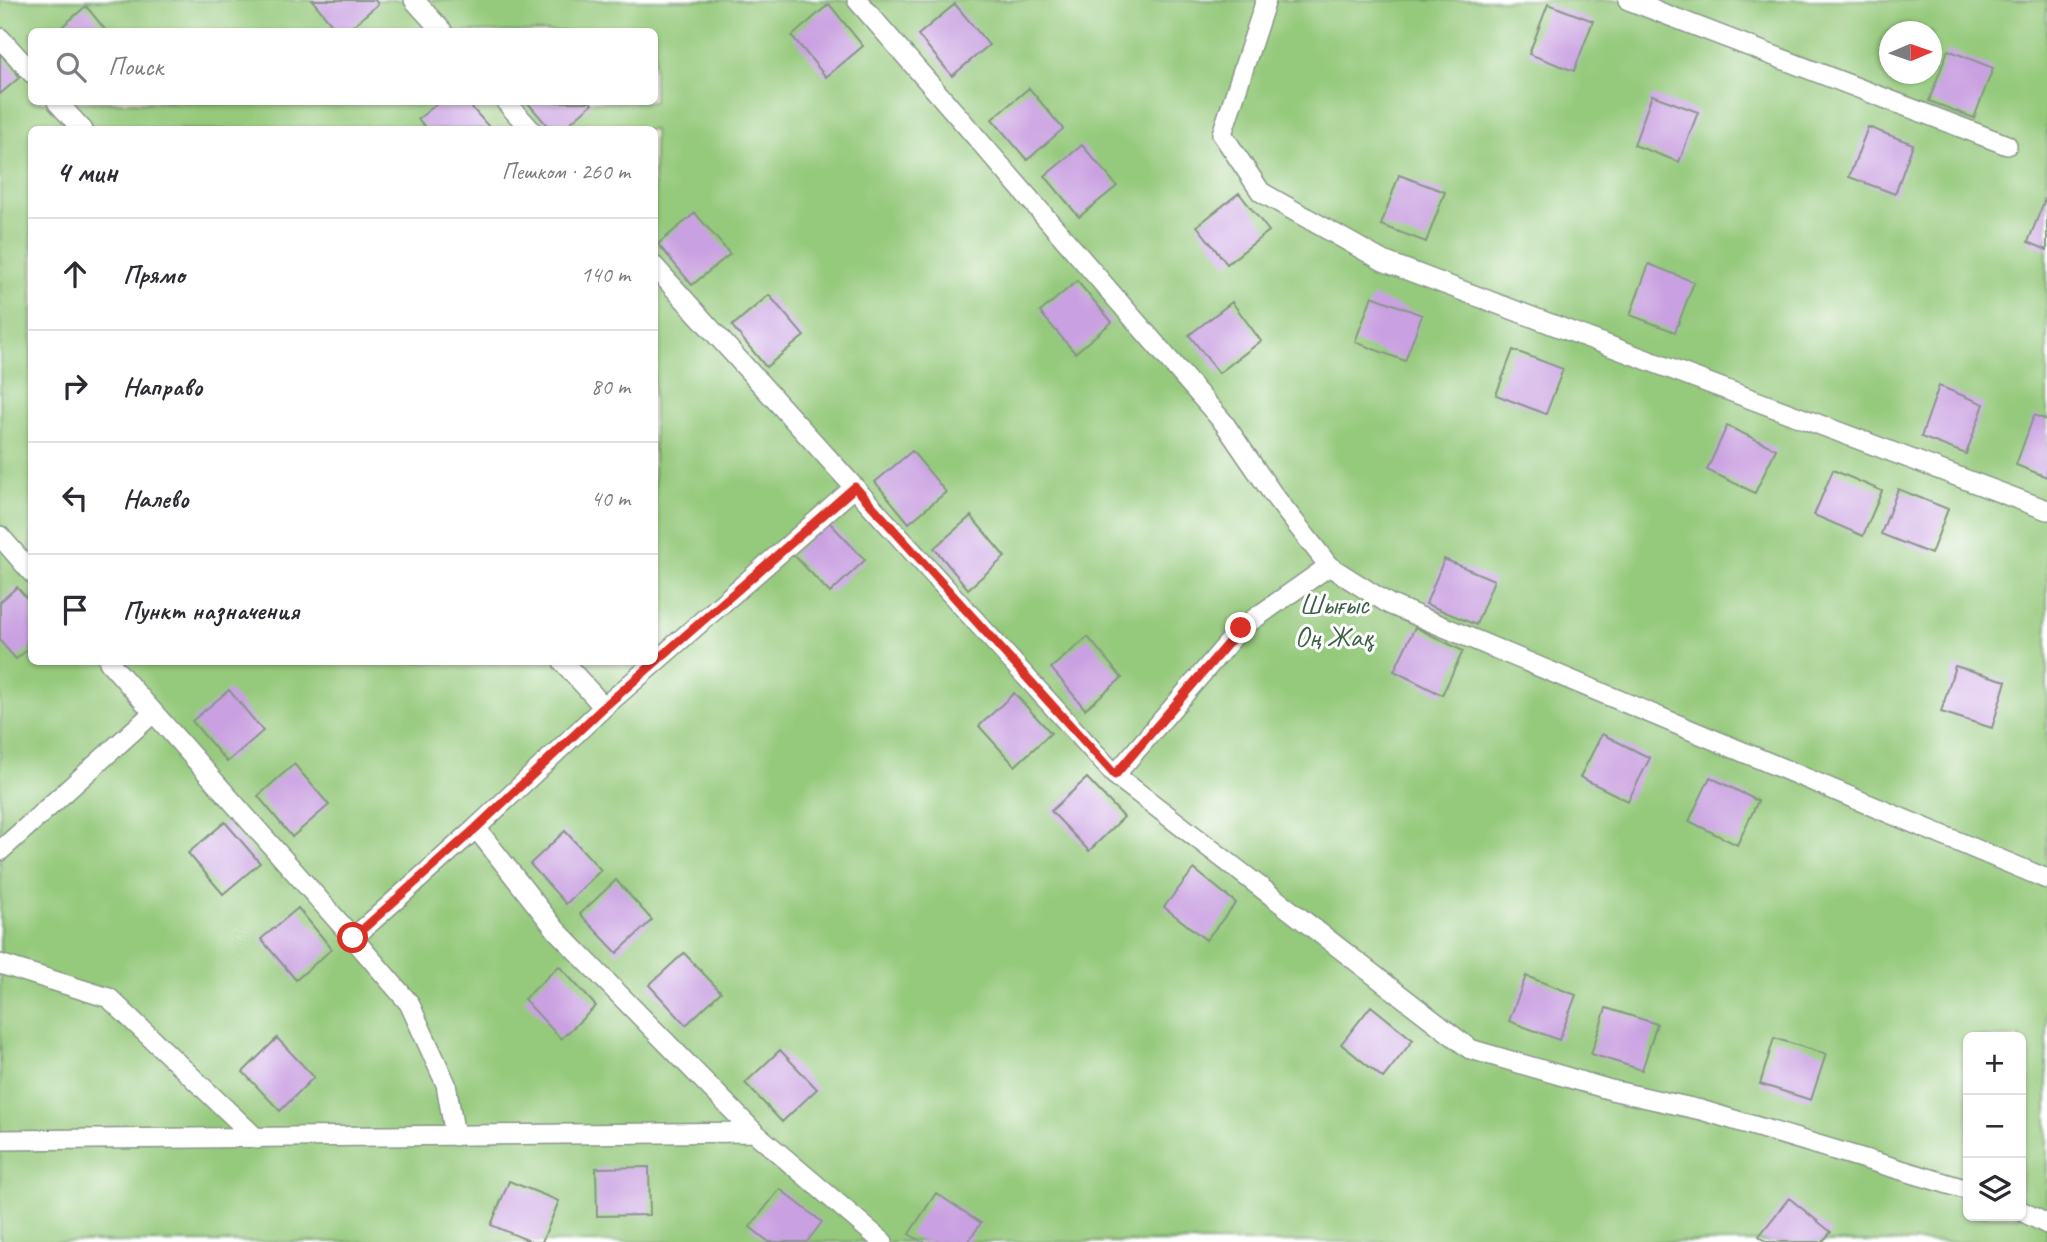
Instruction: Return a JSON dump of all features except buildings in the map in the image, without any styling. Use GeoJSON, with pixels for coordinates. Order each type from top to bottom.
{"type":"FeatureCollection","features":[{"type":"Feature","properties":{"kind":"lane"},"geometry":{"type":"LineString","coordinates":[[414,0],[439,28]]}},
{"type":"Feature","properties":{"kind":"lane"},"geometry":{"type":"LineString","coordinates":[[857,0],[1224,423],[1272,493],[1329,566],[1389,604],[2047,878]]}},
{"type":"Feature","properties":{"kind":"lane"},"geometry":{"type":"LineString","coordinates":[[1266,0],[1222,134],[1261,191],[1383,261],[2047,510]]}},
{"type":"Feature","properties":{"kind":"lane"},"geometry":{"type":"LineString","coordinates":[[1628,0],[2007,145]]}},
{"type":"Feature","properties":{"kind":"lane"},"geometry":{"type":"LineString","coordinates":[[0,38],[28,69]]}},
{"type":"Feature","properties":{"kind":"lane"},"geometry":{"type":"LineString","coordinates":[[60,105],[79,126]]}},
{"type":"Feature","properties":{"kind":"lane"},"geometry":{"type":"LineString","coordinates":[[509,105],[527,126]]}},
{"type":"Feature","properties":{"kind":"lane"},"geometry":{"type":"LineString","coordinates":[[658,270],[1115,775],[1470,1049],[1611,1090],[1701,1110],[1963,1189]]}},
{"type":"Feature","properties":{"kind":"lane"},"geometry":{"type":"LineString","coordinates":[[658,660],[855,487]]}},
{"type":"Feature","properties":{"kind":"lane"},"geometry":{"type":"LineString","coordinates":[[0,536],[28,568]]}},
{"type":"Feature","properties":{"kind":"lane"},"geometry":{"type":"LineString","coordinates":[[1115,775],[1241,628],[1329,566]]}},
{"type":"Feature","properties":{"kind":"lane"},"geometry":{"type":"LineString","coordinates":[[111,665],[409,1003],[446,1084],[454,1136]]}},
{"type":"Feature","properties":{"kind":"lane"},"geometry":{"type":"LineString","coordinates":[[566,665],[604,707]]}},
{"type":"Feature","properties":{"kind":"lane"},"geometry":{"type":"LineString","coordinates":[[353,938],[652,665]]}},
{"type":"Feature","properties":{"kind":"lane"},"geometry":{"type":"LineString","coordinates":[[0,852],[153,713]]}},
{"type":"Feature","properties":{"kind":"lane"},"geometry":{"type":"LineString","coordinates":[[476,828],[557,931],[754,1132],[883,1242]]}},
{"type":"Feature","properties":{"kind":"lane"},"geometry":{"type":"LineString","coordinates":[[0,964],[109,998],[257,1139]]}},
{"type":"Feature","properties":{"kind":"lane"},"geometry":{"type":"LineString","coordinates":[[0,1140],[754,1132]]}},
{"type":"Feature","properties":{"kind":"lane"},"geometry":{"type":"LineString","coordinates":[[2026,1214],[2047,1224]]}},
{"type":"Feature","properties":{"kind":"green space","name":"Шығыс Оң Жақ"},"geometry":{"type":"Polygon","coordinates":[[[0,0],[2047,0],[2047,1242],[0,1242],[0,0]]]}},
{"type":"Feature","properties":{"kind":"route"},"geometry":{"type":"LineString","coordinates":[[353,938],[476,828],[604,707],[855,487],[1115,775],[1241,628]]}}]}
